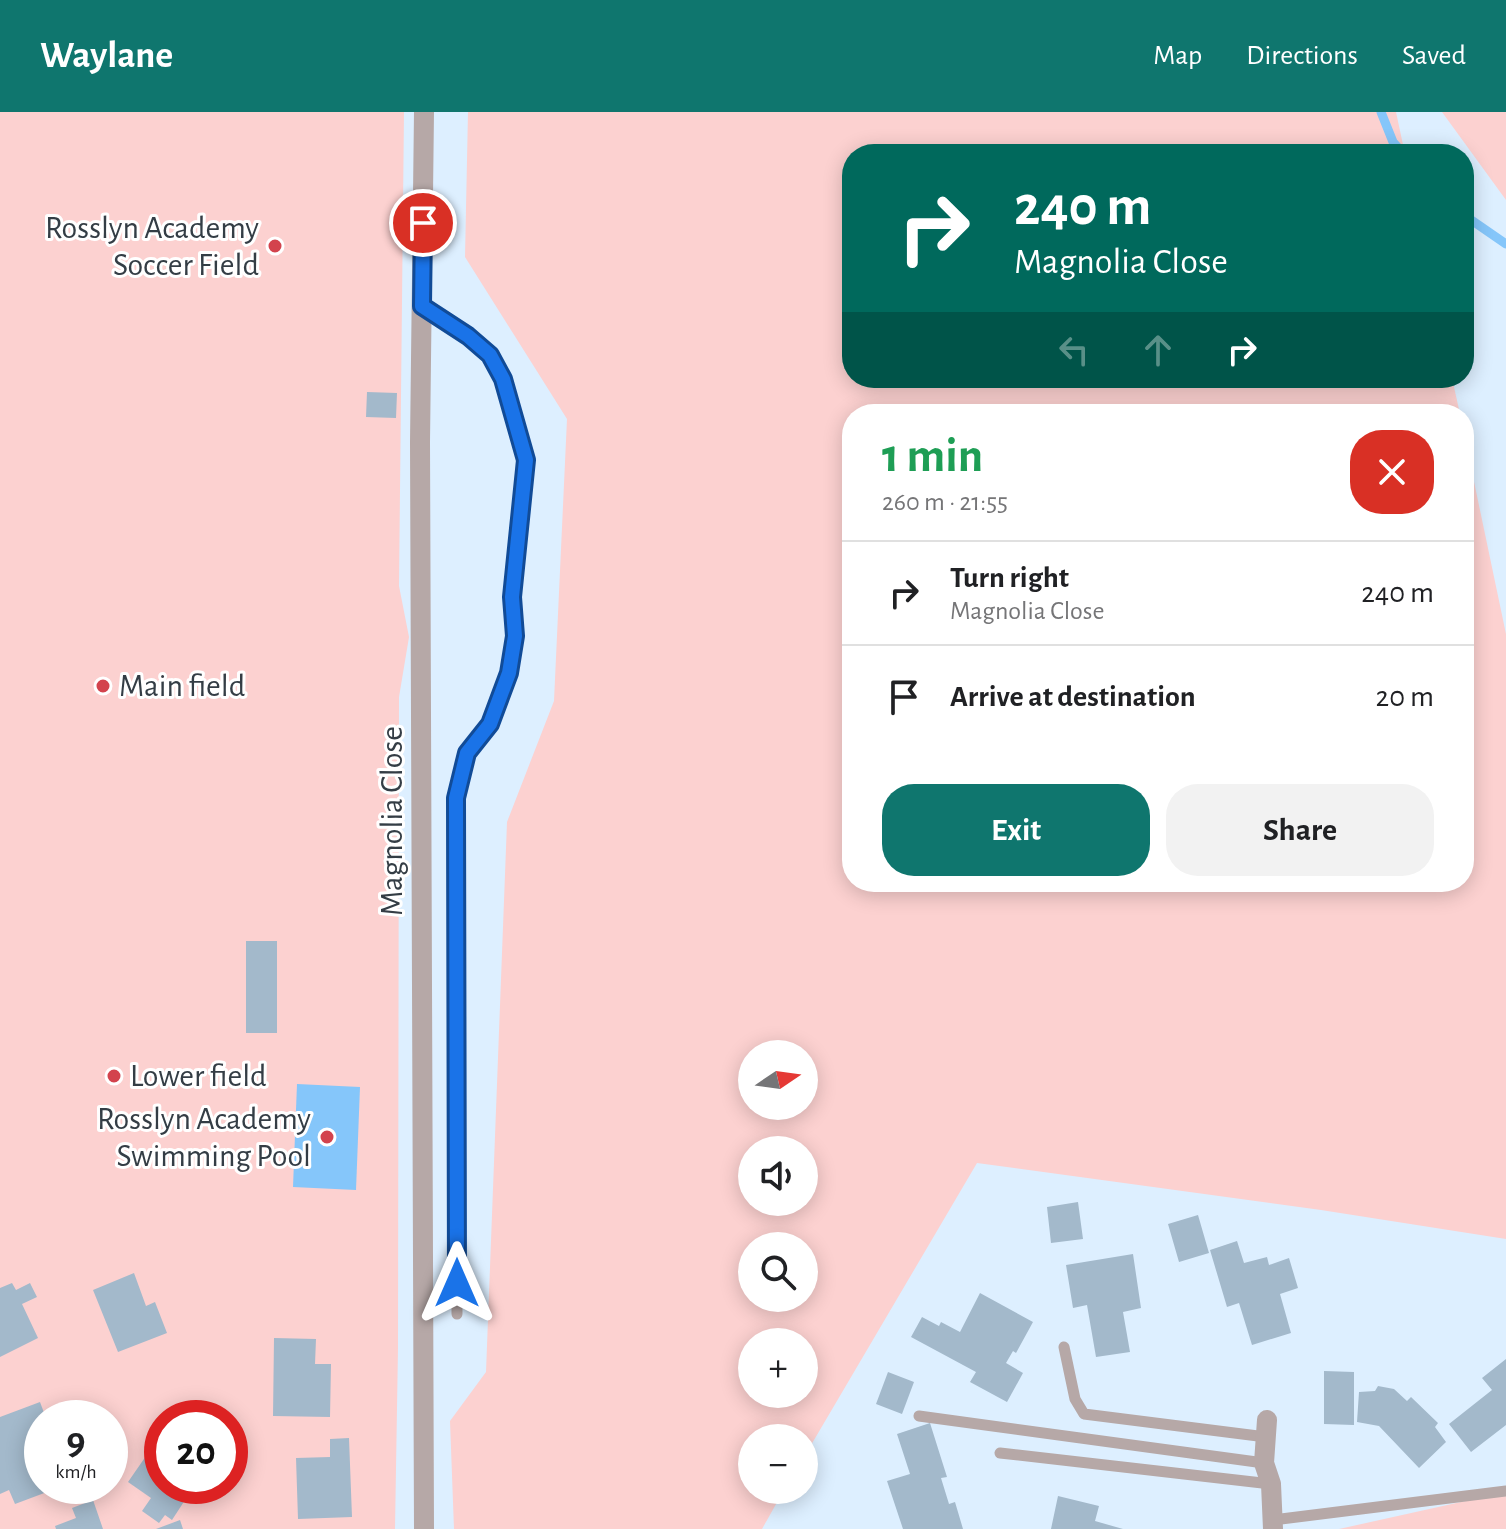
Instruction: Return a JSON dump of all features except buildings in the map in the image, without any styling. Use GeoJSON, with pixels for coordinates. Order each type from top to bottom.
{"type":"FeatureCollection","features":[{"type":"Feature","properties":{"kind":"street","name":"Magnolia Close"},"geometry":{"type":"LineString","coordinates":[[424,112],[424,1529]]}},
{"type":"Feature","properties":{"kind":"street"},"geometry":{"type":"LineString","coordinates":[[1266,1429],[1264,1463],[1271,1484],[1273,1524]]}},
{"type":"Feature","properties":{"kind":"lane"},"geometry":{"type":"LineString","coordinates":[[422,306],[468,336],[490,355],[503,379],[526,460],[512,597],[515,636],[509,673],[490,724],[467,753],[456,798],[457,1314]]}},
{"type":"Feature","properties":{"kind":"lane"},"geometry":{"type":"LineString","coordinates":[[1064,1347],[1075,1399],[1084,1414],[1266,1429]]}},
{"type":"Feature","properties":{"kind":"lane"},"geometry":{"type":"LineString","coordinates":[[919,1416],[1264,1463]]}},
{"type":"Feature","properties":{"kind":"lane"},"geometry":{"type":"LineString","coordinates":[[1000,1453],[1271,1484]]}},
{"type":"Feature","properties":{"kind":"lane"},"geometry":{"type":"LineString","coordinates":[[1273,1524],[1506,1491]]}},
{"type":"Feature","properties":{"kind":"shaded area"},"geometry":{"type":"Polygon","coordinates":[[[0,112],[404,112],[399,586],[409,637],[399,697],[395,1529],[0,1529],[0,112]]]}},
{"type":"Feature","properties":{"kind":"shaded area"},"geometry":{"type":"Polygon","coordinates":[[[468,112],[1396,112],[1403,144],[842,144],[842,388],[1454,388],[1458,404],[842,404],[842,892],[1474,892],[1474,482],[1506,634],[1506,1239],[977,1163],[818,1433],[818,1424],[738,1424],[738,1504],[776,1504],[762,1529],[454,1529],[450,1421],[486,1372],[507,822],[554,701],[567,419],[465,257],[468,112]]]}},
{"type":"Feature","properties":{"kind":"shaded area"},"geometry":{"type":"Polygon","coordinates":[[[1442,112],[1506,112],[1506,200],[1474,156],[1474,144],[1465,144],[1442,112]]]}},
{"type":"Feature","properties":{"kind":"shaded area"},"geometry":{"type":"Polygon","coordinates":[[[1506,1492],[1506,1529],[1339,1529],[1506,1492]]]}},
{"type":"Feature","properties":{"kind":"water","name":"Rosslyn Academy Swimming Pool"},"geometry":{"type":"Polygon","coordinates":[[[297,1084],[360,1087],[356,1190],[293,1187],[297,1084]]]}},
{"type":"Feature","properties":{"kind":"waterway"},"geometry":{"type":"LineString","coordinates":[[1381,112],[1395,144]]}},
{"type":"Feature","properties":{"kind":"waterway"},"geometry":{"type":"LineString","coordinates":[[1474,222],[1506,244]]}},
{"type":"Feature","properties":{"kind":"place","name":"Rosslyn Academy Soccer Field"},"geometry":{"type":"Point","coordinates":[275,246]}},
{"type":"Feature","properties":{"kind":"place","name":"Main field"},"geometry":{"type":"Point","coordinates":[103,686]}},
{"type":"Feature","properties":{"kind":"place","name":"Lower field"},"geometry":{"type":"Point","coordinates":[114,1076]}},
{"type":"Feature","properties":{"kind":"place","name":"Rosslyn Academy Swimming Pool"},"geometry":{"type":"Point","coordinates":[327,1137]}},
{"type":"Feature","properties":{"kind":"route"},"geometry":{"type":"LineString","coordinates":[[423,223],[422,306],[468,336],[490,355],[503,379],[526,460],[512,597],[515,636],[509,673],[490,724],[467,753],[456,798],[457,1283]]}}]}
